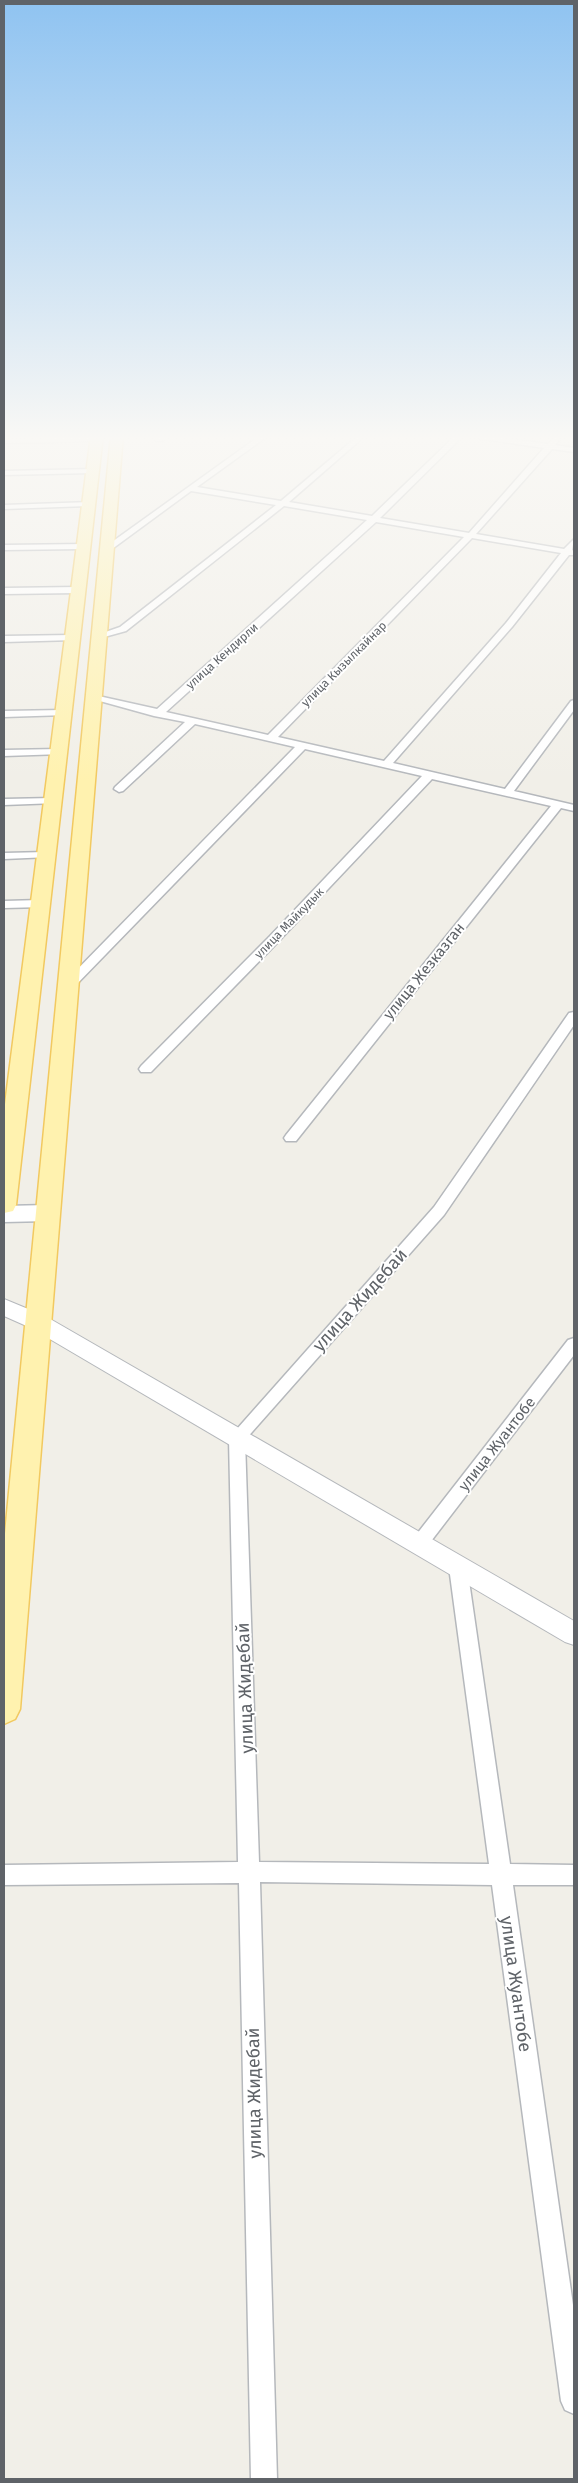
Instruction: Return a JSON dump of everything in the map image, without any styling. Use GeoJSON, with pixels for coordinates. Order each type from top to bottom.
{"type":"FeatureCollection","features":[{"type":"Feature","properties":{"kind":"main road"},"geometry":{"type":"LineString","coordinates":[[4,1206],[82,551]]}},
{"type":"Feature","properties":{"kind":"main road"},"geometry":{"type":"LineString","coordinates":[[4,1710],[8,1605],[38,1322],[109,551]]}},
{"type":"Feature","properties":{"kind":"main road"},"geometry":{"type":"LineString","coordinates":[[4,1214],[48,1213]]}},
{"type":"Feature","properties":{"kind":"street"},"geometry":{"type":"LineString","coordinates":[[100,637],[123,629],[223,551]]}},
{"type":"Feature","properties":{"kind":"street","name":"улица Кендирли"},"geometry":{"type":"LineString","coordinates":[[158,713],[338,551]]}},
{"type":"Feature","properties":{"kind":"street","name":"улица Кызылкайнар"},"geometry":{"type":"LineString","coordinates":[[271,738],[455,551]]}},
{"type":"Feature","properties":{"kind":"street"},"geometry":{"type":"LineString","coordinates":[[387,764],[509,625],[570,552]]}},
{"type":"Feature","properties":{"kind":"street"},"geometry":{"type":"LineString","coordinates":[[4,591],[78,590]]}},
{"type":"Feature","properties":{"kind":"street"},"geometry":{"type":"LineString","coordinates":[[4,639],[72,638]]}},
{"type":"Feature","properties":{"kind":"street"},"geometry":{"type":"LineString","coordinates":[[94,698],[574,808]]}},
{"type":"Feature","properties":{"kind":"street"},"geometry":{"type":"LineString","coordinates":[[508,792],[574,703]]}},
{"type":"Feature","properties":{"kind":"street"},"geometry":{"type":"LineString","coordinates":[[4,714],[63,713]]}},
{"type":"Feature","properties":{"kind":"street"},"geometry":{"type":"LineString","coordinates":[[119,789],[192,721]]}},
{"type":"Feature","properties":{"kind":"street"},"geometry":{"type":"LineString","coordinates":[[69,986],[303,745]]}},
{"type":"Feature","properties":{"kind":"street"},"geometry":{"type":"LineString","coordinates":[[4,753],[59,752]]}},
{"type":"Feature","properties":{"kind":"street","name":"улица Майкудык"},"geometry":{"type":"LineString","coordinates":[[146,1069],[273,940],[429,775]]}},
{"type":"Feature","properties":{"kind":"street"},"geometry":{"type":"LineString","coordinates":[[4,802],[53,801]]}},
{"type":"Feature","properties":{"kind":"street","name":"улица Жезказган"},"geometry":{"type":"LineString","coordinates":[[291,1138],[558,805]]}},
{"type":"Feature","properties":{"kind":"street"},"geometry":{"type":"LineString","coordinates":[[4,856],[46,855]]}},
{"type":"Feature","properties":{"kind":"street"},"geometry":{"type":"LineString","coordinates":[[4,905],[40,904]]}},
{"type":"Feature","properties":{"kind":"street","name":"улица Жидебай"},"geometry":{"type":"LineString","coordinates":[[264,2479],[253,2043],[251,1872],[237,1438],[439,1211],[574,1016]]}},
{"type":"Feature","properties":{"kind":"street"},"geometry":{"type":"LineString","coordinates":[[4,1307],[38,1322],[574,1634]]}},
{"type":"Feature","properties":{"kind":"street","name":"улица Жуантобе"},"geometry":{"type":"LineString","coordinates":[[419,1544],[574,1344]]}},
{"type":"Feature","properties":{"kind":"street","name":"улица Жуантобе"},"geometry":{"type":"LineString","coordinates":[[458,1567],[574,2401]]}},
{"type":"Feature","properties":{"kind":"street"},"geometry":{"type":"LineString","coordinates":[[4,1874],[251,1872],[574,1875]]}}]}
